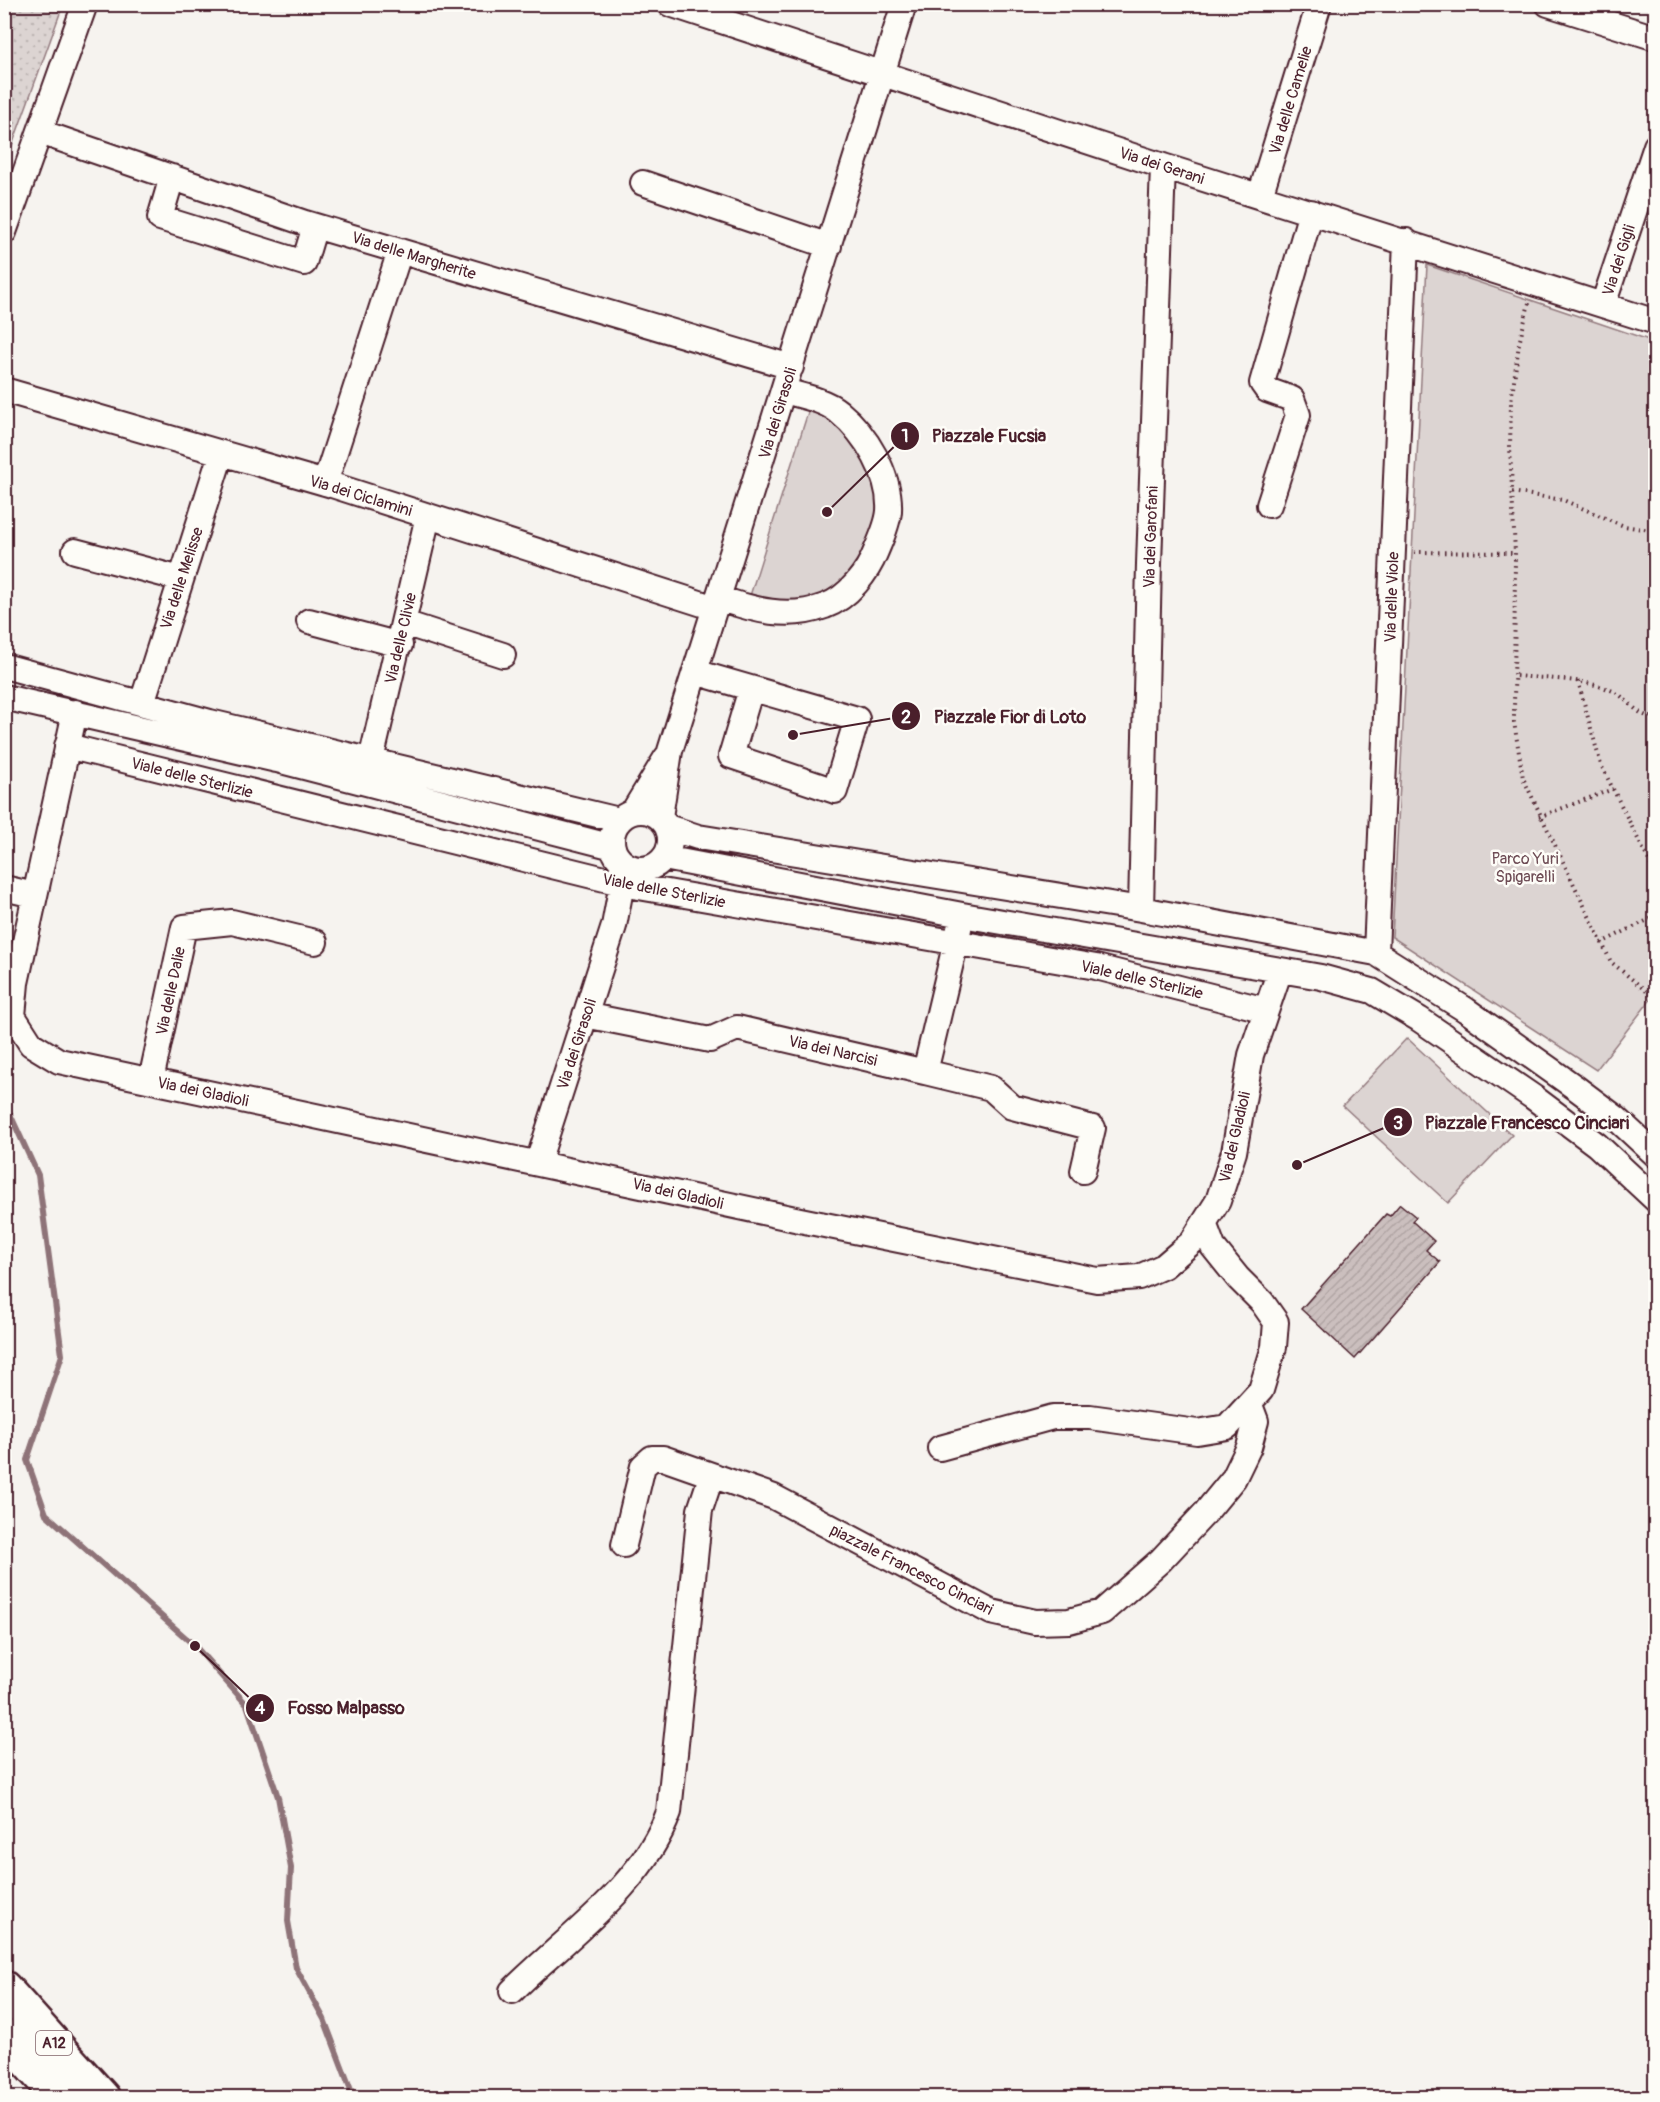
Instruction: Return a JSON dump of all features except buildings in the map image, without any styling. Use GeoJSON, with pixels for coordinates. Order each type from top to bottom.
{"type":"FeatureCollection","features":[{"type":"Feature","properties":{"kind":"highway","name":"A12"},"geometry":{"type":"LineString","coordinates":[[4,1988],[103,2097]]}},
{"type":"Feature","properties":{"kind":"highway","name":"A12"},"geometry":{"type":"LineString","coordinates":[[4,2036],[60,2097]]}},
{"type":"Feature","properties":{"kind":"street"},"geometry":{"type":"LineString","coordinates":[[4,232],[85,4]]}},
{"type":"Feature","properties":{"kind":"street","name":"Via dei Gerani"},"geometry":{"type":"LineString","coordinates":[[670,4],[1163,166],[1406,241],[1656,322]]}},
{"type":"Feature","properties":{"kind":"street","name":"Via dei Girasoli"},"geometry":{"type":"LineString","coordinates":[[538,1162],[633,868],[670,837],[663,822],[670,751],[904,4]]}},
{"type":"Feature","properties":{"kind":"street","name":"Via delle Camelie"},"geometry":{"type":"LineString","coordinates":[[1260,196],[1319,4]]}},
{"type":"Feature","properties":{"kind":"street"},"geometry":{"type":"LineString","coordinates":[[1548,4],[1656,38]]}},
{"type":"Feature","properties":{"kind":"street","name":"Via delle Margherite"},"geometry":{"type":"LineString","coordinates":[[40,132],[315,226],[791,367]]}},
{"type":"Feature","properties":{"kind":"street","name":"Via dei Gigli"},"geometry":{"type":"LineString","coordinates":[[1603,305],[1656,146]]}},
{"type":"Feature","properties":{"kind":"street","name":"Via dei Garofani"},"geometry":{"type":"LineString","coordinates":[[1141,909],[1149,553],[1163,166]]}},
{"type":"Feature","properties":{"kind":"street"},"geometry":{"type":"LineString","coordinates":[[171,177],[160,218],[304,263],[315,226]]}},
{"type":"Feature","properties":{"kind":"street"},"geometry":{"type":"LineString","coordinates":[[643,183],[829,246]]}},
{"type":"Feature","properties":{"kind":"street"},"geometry":{"type":"LineString","coordinates":[[1269,505],[1298,415],[1292,399],[1267,390],[1262,383],[1311,212]]}},
{"type":"Feature","properties":{"kind":"street","name":"Via delle Viole"},"geometry":{"type":"LineString","coordinates":[[1376,953],[1406,241]]}},
{"type":"Feature","properties":{"kind":"street"},"geometry":{"type":"LineString","coordinates":[[325,483],[400,251]]}},
{"type":"Feature","properties":{"kind":"street","name":"Via dei Ciclamini"},"geometry":{"type":"LineString","coordinates":[[4,390],[325,483],[717,603],[787,614],[828,606],[854,586],[871,564],[889,512],[886,482],[874,456],[860,434],[838,411],[818,401],[784,391]]}},
{"type":"Feature","properties":{"kind":"street","name":"Via delle Melisse"},"geometry":{"type":"LineString","coordinates":[[142,704],[221,454]]}},
{"type":"Feature","properties":{"kind":"street","name":"Via delle Clivie"},"geometry":{"type":"LineString","coordinates":[[371,760],[428,516]]}},
{"type":"Feature","properties":{"kind":"street"},"geometry":{"type":"LineString","coordinates":[[75,550],[181,579]]}},
{"type":"Feature","properties":{"kind":"street"},"geometry":{"type":"LineString","coordinates":[[309,621],[402,634],[503,655]]}},
{"type":"Feature","properties":{"kind":"street"},"geometry":{"type":"LineString","coordinates":[[4,666],[142,704],[371,760],[626,816],[650,812],[663,822],[698,837],[790,850],[1141,909],[1376,953],[1467,1010],[1576,1088],[1616,1118],[1656,1155]]}},
{"type":"Feature","properties":{"kind":"street"},"geometry":{"type":"LineString","coordinates":[[695,672],[752,688],[857,719],[835,791],[731,756],[752,688]]}},
{"type":"Feature","properties":{"kind":"street","name":"Viale delle Sterlizie"},"geometry":{"type":"LineString","coordinates":[[4,697],[75,712],[633,868],[962,915],[1321,977],[1372,991],[1419,1019],[1533,1097],[1597,1145],[1656,1200]]}},
{"type":"Feature","properties":{"kind":"street","name":"Via dei Gladioli"},"geometry":{"type":"LineString","coordinates":[[75,712],[16,983],[13,1016],[31,1044],[59,1061],[538,1162],[806,1222],[1097,1280],[1139,1277],[1164,1266],[1192,1242],[1218,1202],[1234,1152],[1251,1055],[1280,970]]}},
{"type":"Feature","properties":{"kind":"street","name":"Viale delle Sterlizie"},"geometry":{"type":"LineString","coordinates":[[67,746],[633,868],[956,943],[1096,967],[1266,1010]]}},
{"type":"Feature","properties":{"kind":"street","name":"Via dei Girasoli"},"geometry":{"type":"LineString","coordinates":[[633,868],[613,831],[626,816],[670,751]]}},
{"type":"Feature","properties":{"kind":"street"},"geometry":{"type":"LineString","coordinates":[[4,888],[34,895]]}},
{"type":"Feature","properties":{"kind":"street"},"geometry":{"type":"LineString","coordinates":[[925,1072],[962,915]]}},
{"type":"Feature","properties":{"kind":"street","name":"Via delle Dalie"},"geometry":{"type":"LineString","coordinates":[[151,1080],[184,927],[232,922],[315,942]]}},
{"type":"Feature","properties":{"kind":"street","name":"Via dei Narcisi"},"geometry":{"type":"LineString","coordinates":[[585,1015],[710,1040],[737,1028],[991,1088],[1012,1107],[1093,1128],[1083,1171]]}},
{"type":"Feature","properties":{"kind":"street"},"geometry":{"type":"LineString","coordinates":[[940,1448],[1053,1417],[1090,1417],[1197,1432],[1227,1426],[1262,1390],[1274,1347],[1276,1322],[1262,1302],[1238,1278],[1213,1247],[1204,1223]]}},
{"type":"Feature","properties":{"kind":"street","name":"piazzale Francesco Cinciari"},"geometry":{"type":"LineString","coordinates":[[624,1545],[643,1466],[652,1458],[663,1458],[684,1463],[774,1497],[991,1612],[1035,1622],[1069,1621],[1102,1612],[1161,1560],[1206,1512],[1234,1478],[1249,1447],[1256,1421],[1250,1404]]}},
{"type":"Feature","properties":{"kind":"street"},"geometry":{"type":"LineString","coordinates":[[512,1991],[611,1898],[642,1863],[661,1836],[669,1812],[700,1510],[714,1476]]}},
{"type":"Feature","properties":{"kind":"path"},"geometry":{"type":"LineString","coordinates":[[1534,283],[1519,344],[1511,402],[1515,553],[1514,722],[1523,778],[1539,816],[1611,962],[1656,999]]}},
{"type":"Feature","properties":{"kind":"path"},"geometry":{"type":"LineString","coordinates":[[1512,492],[1563,500],[1624,526],[1656,531]]}},
{"type":"Feature","properties":{"kind":"path"},"geometry":{"type":"LineString","coordinates":[[1393,551],[1515,553]]}},
{"type":"Feature","properties":{"kind":"path"},"geometry":{"type":"LineString","coordinates":[[1516,676],[1578,681],[1602,686],[1620,694],[1634,709],[1656,717]]}},
{"type":"Feature","properties":{"kind":"path"},"geometry":{"type":"LineString","coordinates":[[1578,681],[1601,765],[1656,875]]}},
{"type":"Feature","properties":{"kind":"path"},"geometry":{"type":"LineString","coordinates":[[1539,816],[1612,789]]}},
{"type":"Feature","properties":{"kind":"path"},"geometry":{"type":"LineString","coordinates":[[1601,943],[1656,916]]}},
{"type":"Feature","properties":{"kind":"green space"},"geometry":{"type":"Polygon","coordinates":[[[4,5],[63,5],[5,165],[4,5]]]}},
{"type":"Feature","properties":{"kind":"green space","name":"Parco Yuri Spigarelli"},"geometry":{"type":"Polygon","coordinates":[[[1427,265],[1655,342],[1655,994],[1596,1070],[1392,937],[1427,265]]]}},
{"type":"Feature","properties":{"kind":"green space"},"geometry":{"type":"Polygon","coordinates":[[[809,409],[844,431],[866,454],[877,481],[878,502],[875,523],[858,562],[845,579],[829,592],[795,604],[748,602],[809,409]]]}},
{"type":"Feature","properties":{"kind":"green space"},"geometry":{"type":"Polygon","coordinates":[[[1407,1038],[1512,1135],[1448,1203],[1343,1106],[1407,1038]]]}},
{"type":"Feature","properties":{"kind":"waterway"},"geometry":{"type":"LineString","coordinates":[[4,1101],[38,1175],[62,1355],[27,1460],[46,1514],[195,1646],[247,1705],[278,1797],[291,1868],[288,1921],[296,1968],[324,2019],[354,2098]]}},
{"type":"Feature","properties":{"kind":"place","name":"Piazzale Fucsia"},"geometry":{"type":"Point","coordinates":[827,512]}},
{"type":"Feature","properties":{"kind":"place","name":"Piazzale Fior di Loto"},"geometry":{"type":"Point","coordinates":[793,735]}},
{"type":"Feature","properties":{"kind":"place","name":"Piazzale Francesco Cinciari"},"geometry":{"type":"Point","coordinates":[1297,1165]}},
{"type":"Feature","properties":{"kind":"place","name":"Fosso Malpasso"},"geometry":{"type":"Point","coordinates":[195,1646]}}]}
